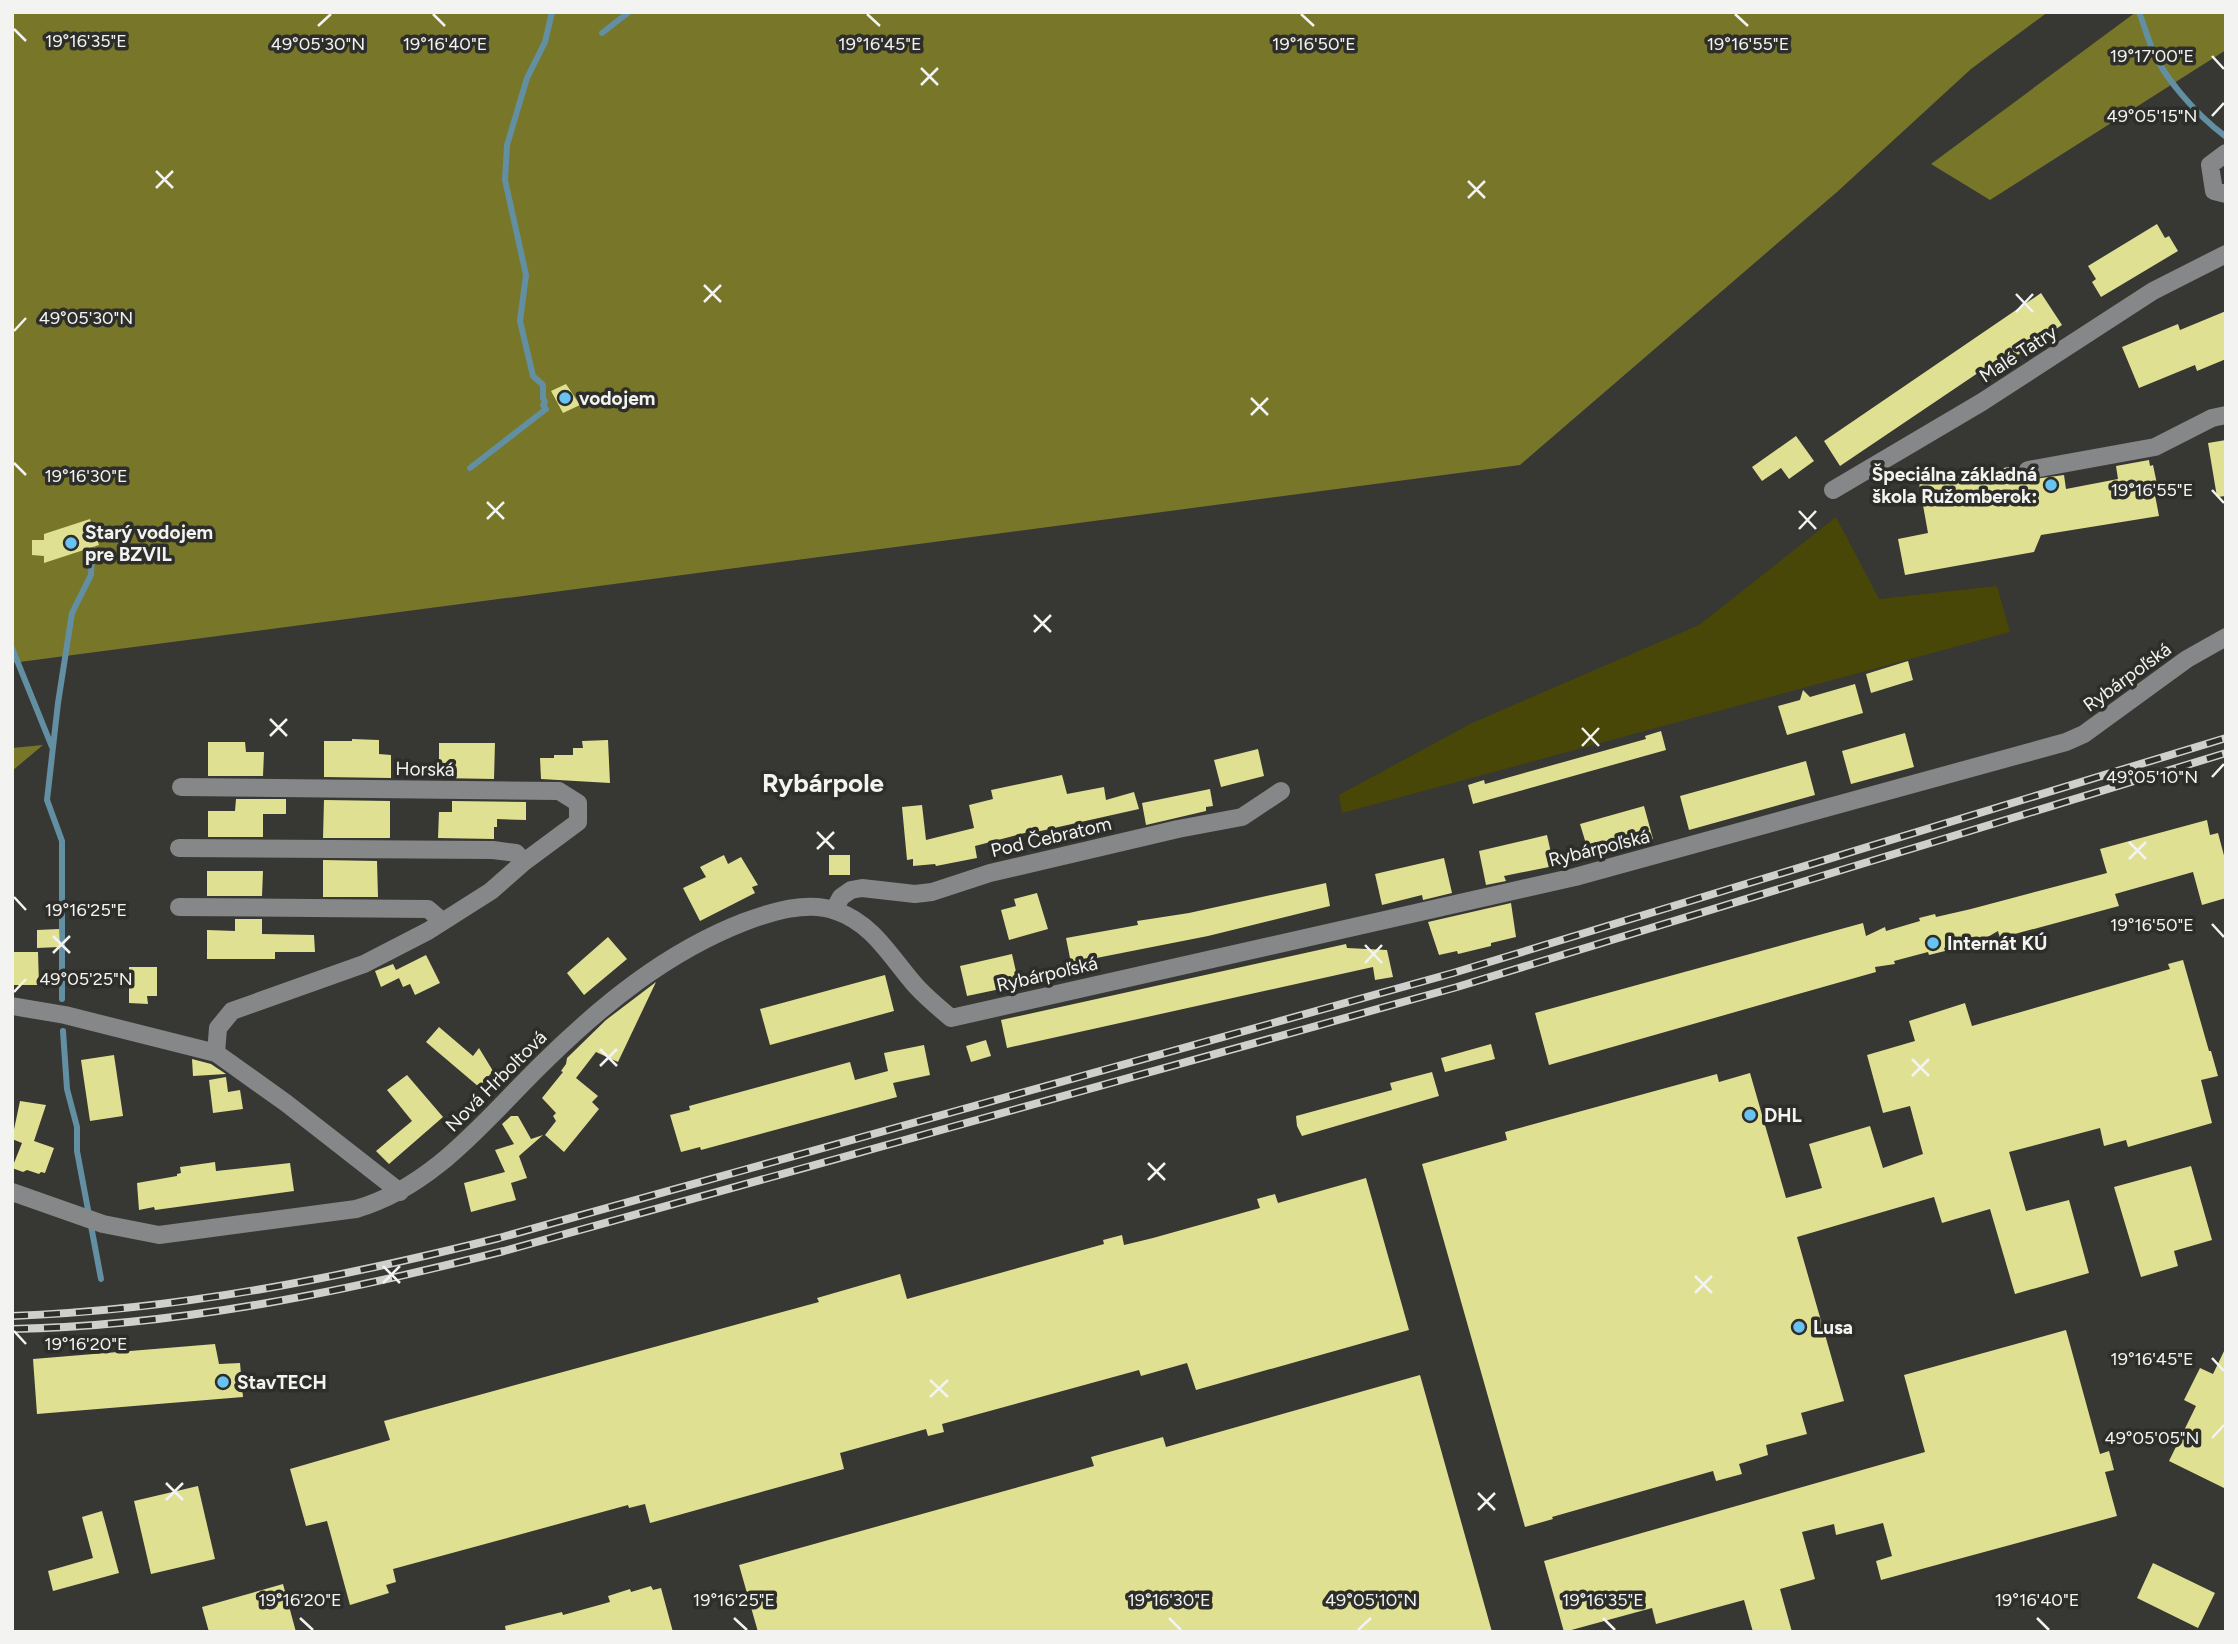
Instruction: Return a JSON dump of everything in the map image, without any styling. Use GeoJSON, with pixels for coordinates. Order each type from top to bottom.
{"type":"FeatureCollection","features":[{"type":"Feature","properties":{"kind":"street"},"geometry":{"type":"LineString","coordinates":[[2226,152],[2210,165],[2214,191],[2226,194]]}},
{"type":"Feature","properties":{"kind":"street","name":"Malé Tatry"},"geometry":{"type":"LineString","coordinates":[[1833,490],[1982,402],[2153,291],[2226,254]]}},
{"type":"Feature","properties":{"kind":"street"},"geometry":{"type":"LineString","coordinates":[[2028,470],[2155,447],[2211,418],[2226,415]]}},
{"type":"Feature","properties":{"kind":"street","name":"Rybárpoľská"},"geometry":{"type":"LineString","coordinates":[[951,1018],[1361,923],[1575,877],[2066,743],[2084,734],[2187,659],[2226,637]]}},
{"type":"Feature","properties":{"kind":"street","name":"Horská"},"geometry":{"type":"LineString","coordinates":[[181,787],[559,791],[578,803],[578,822],[524,862],[491,891],[442,921],[364,964],[232,1011],[218,1028],[216,1053]]}},
{"type":"Feature","properties":{"kind":"street","name":"Pod Čebratom"},"geometry":{"type":"LineString","coordinates":[[834,910],[841,897],[851,890],[879,889],[915,894],[932,892],[990,873],[1178,829],[1242,817],[1281,791]]}},
{"type":"Feature","properties":{"kind":"street"},"geometry":{"type":"LineString","coordinates":[[179,848],[493,850],[516,853],[524,862]]}},
{"type":"Feature","properties":{"kind":"street"},"geometry":{"type":"LineString","coordinates":[[179,908],[428,909],[442,921]]}},
{"type":"Feature","properties":{"kind":"street","name":"Nová Hrboltová"},"geometry":{"type":"LineString","coordinates":[[12,1192],[103,1223],[159,1235],[356,1209],[380,1202],[420,1180],[447,1158],[587,1020],[667,961],[726,929],[771,913],[801,908],[834,910],[849,917],[874,935],[915,985],[951,1018]]}},
{"type":"Feature","properties":{"kind":"street"},"geometry":{"type":"LineString","coordinates":[[12,1006],[65,1016],[216,1053],[286,1103],[400,1192]]}},
{"type":"Feature","properties":{"kind":"shaded area"},"geometry":{"type":"Polygon","coordinates":[[[12,12],[2048,12],[1971,69],[1837,192],[1520,465],[12,663],[12,12]]]}},
{"type":"Feature","properties":{"kind":"shaded area"},"geometry":{"type":"Polygon","coordinates":[[[2136,12],[2226,12],[2226,50],[1990,200],[1931,164],[2136,12]]]}},
{"type":"Feature","properties":{"kind":"shaded area"},"geometry":{"type":"Polygon","coordinates":[[[1836,517],[1879,599],[1997,586],[2010,632],[1342,813],[1339,795],[1472,723],[1699,625],[1836,517]]]}},
{"type":"Feature","properties":{"kind":"shaded area"},"geometry":{"type":"Polygon","coordinates":[[[43,745],[12,771],[12,748],[43,745]]]}},
{"type":"Feature","properties":{"kind":"building"},"geometry":{"type":"Polygon","coordinates":[[[2157,224],[2165,238],[2169,236],[2178,251],[2101,297],[2092,282],[2096,279],[2088,266],[2157,224]]]}},
{"type":"Feature","properties":{"kind":"building"},"geometry":{"type":"Polygon","coordinates":[[[2041,293],[2062,325],[2016,356],[2012,350],[1840,466],[1824,441],[2041,293]]]}},
{"type":"Feature","properties":{"kind":"building"},"geometry":{"type":"Polygon","coordinates":[[[2226,311],[2226,359],[2197,371],[2195,365],[2139,388],[2122,347],[2178,324],[2180,330],[2226,311]]]}},
{"type":"Feature","properties":{"kind":"building","name":"vodojem"},"geometry":{"type":"Polygon","coordinates":[[[566,384],[580,405],[563,413],[551,391],[566,384]]]}},
{"type":"Feature","properties":{"kind":"building"},"geometry":{"type":"Polygon","coordinates":[[[1796,436],[1814,461],[1789,479],[1781,468],[1762,481],[1752,467],[1796,436]]]}},
{"type":"Feature","properties":{"kind":"building"},"geometry":{"type":"Polygon","coordinates":[[[2226,440],[2226,496],[2217,497],[2208,443],[2226,440]]]}},
{"type":"Feature","properties":{"kind":"building"},"geometry":{"type":"Polygon","coordinates":[[[2149,460],[2150,466],[2153,465],[2159,495],[2155,495],[2159,516],[2041,535],[2034,552],[1905,575],[1898,539],[1928,533],[1919,483],[2009,467],[2012,482],[2064,475],[2066,489],[2118,479],[2116,466],[2149,460]]]}},
{"type":"Feature","properties":{"kind":"building","name":"Starý vodojem pre BZVIL"},"geometry":{"type":"Polygon","coordinates":[[[90,519],[99,545],[44,563],[44,556],[32,555],[32,540],[44,540],[44,534],[90,519]]]}},
{"type":"Feature","properties":{"kind":"building"},"geometry":{"type":"Polygon","coordinates":[[[1908,661],[1913,680],[1871,693],[1866,674],[1908,661]]]}},
{"type":"Feature","properties":{"kind":"building"},"geometry":{"type":"Polygon","coordinates":[[[1855,684],[1863,713],[1787,735],[1778,706],[1800,700],[1803,690],[1810,697],[1855,684]]]}},
{"type":"Feature","properties":{"kind":"building"},"geometry":{"type":"Polygon","coordinates":[[[1661,731],[1666,750],[1473,804],[1468,785],[1484,780],[1485,784],[1646,739],[1645,736],[1661,731]]]}},
{"type":"Feature","properties":{"kind":"building"},"geometry":{"type":"Polygon","coordinates":[[[1905,733],[1914,767],[1851,784],[1842,751],[1905,733]]]}},
{"type":"Feature","properties":{"kind":"building"},"geometry":{"type":"Polygon","coordinates":[[[379,740],[379,754],[391,755],[391,778],[324,777],[324,741],[379,740]]]}},
{"type":"Feature","properties":{"kind":"building"},"geometry":{"type":"Polygon","coordinates":[[[608,740],[610,783],[541,779],[540,758],[573,755],[573,748],[583,748],[582,741],[608,740]]]}},
{"type":"Feature","properties":{"kind":"building"},"geometry":{"type":"Polygon","coordinates":[[[208,742],[245,742],[246,752],[264,752],[263,776],[208,776],[208,742]]]}},
{"type":"Feature","properties":{"kind":"building"},"geometry":{"type":"Polygon","coordinates":[[[439,743],[495,743],[494,779],[439,778],[439,743]]]}},
{"type":"Feature","properties":{"kind":"building"},"geometry":{"type":"Polygon","coordinates":[[[1258,749],[1264,776],[1221,787],[1214,760],[1258,749]]]}},
{"type":"Feature","properties":{"kind":"building"},"geometry":{"type":"Polygon","coordinates":[[[1806,761],[1815,795],[1689,830],[1680,796],[1806,761]]]}},
{"type":"Feature","properties":{"kind":"building"},"geometry":{"type":"Polygon","coordinates":[[[1062,775],[1067,794],[1104,787],[1106,800],[1134,792],[1139,809],[975,846],[977,858],[936,866],[913,866],[913,859],[907,860],[902,807],[922,805],[926,840],[974,828],[969,805],[993,799],[991,790],[1062,775]]]}},
{"type":"Feature","properties":{"kind":"building"},"geometry":{"type":"Polygon","coordinates":[[[1210,789],[1213,806],[1206,807],[1206,811],[1146,825],[1142,803],[1210,789]]]}},
{"type":"Feature","properties":{"kind":"building"},"geometry":{"type":"Polygon","coordinates":[[[236,799],[286,799],[286,814],[263,814],[263,837],[208,837],[208,811],[235,811],[236,799]]]}},
{"type":"Feature","properties":{"kind":"building"},"geometry":{"type":"Polygon","coordinates":[[[324,800],[390,801],[390,838],[323,838],[324,800]]]}},
{"type":"Feature","properties":{"kind":"building"},"geometry":{"type":"Polygon","coordinates":[[[452,801],[526,802],[526,820],[497,819],[494,839],[438,838],[439,812],[452,812],[452,801]]]}},
{"type":"Feature","properties":{"kind":"building"},"geometry":{"type":"Polygon","coordinates":[[[1644,806],[1653,839],[1590,857],[1580,824],[1644,806]]]}},
{"type":"Feature","properties":{"kind":"building"},"geometry":{"type":"Polygon","coordinates":[[[2207,820],[2210,835],[2218,833],[2226,863],[2226,898],[2202,905],[2193,872],[2115,894],[2119,906],[2000,938],[1998,931],[1979,942],[1978,939],[1944,948],[1945,951],[1929,955],[1928,952],[1894,961],[1895,964],[1875,967],[1876,972],[1549,1065],[1535,1013],[1863,923],[1866,936],[1885,927],[1886,931],[1920,921],[1919,918],[1971,909],[2107,873],[2100,849],[2207,820]]]}},
{"type":"Feature","properties":{"kind":"building"},"geometry":{"type":"Polygon","coordinates":[[[1547,835],[1554,866],[1504,876],[1506,881],[1486,885],[1479,851],[1547,835]]]}},
{"type":"Feature","properties":{"kind":"building"},"geometry":{"type":"Polygon","coordinates":[[[724,855],[728,864],[741,857],[758,885],[752,887],[755,893],[700,921],[683,888],[706,877],[700,867],[724,855]]]}},
{"type":"Feature","properties":{"kind":"building"},"geometry":{"type":"Polygon","coordinates":[[[829,855],[850,855],[850,875],[829,875],[829,855]]]}},
{"type":"Feature","properties":{"kind":"building"},"geometry":{"type":"Polygon","coordinates":[[[1444,858],[1452,893],[1423,900],[1422,895],[1382,905],[1375,874],[1444,858]]]}},
{"type":"Feature","properties":{"kind":"building"},"geometry":{"type":"Polygon","coordinates":[[[323,860],[377,861],[378,897],[323,897],[323,860]]]}},
{"type":"Feature","properties":{"kind":"building"},"geometry":{"type":"Polygon","coordinates":[[[207,871],[263,871],[262,896],[207,896],[207,871]]]}},
{"type":"Feature","properties":{"kind":"building"},"geometry":{"type":"Polygon","coordinates":[[[1326,883],[1330,906],[1208,936],[1071,963],[1066,938],[1138,925],[1137,921],[1189,913],[1326,883]]]}},
{"type":"Feature","properties":{"kind":"building"},"geometry":{"type":"Polygon","coordinates":[[[1037,893],[1048,929],[1009,940],[1001,910],[1016,906],[1014,899],[1037,893]]]}},
{"type":"Feature","properties":{"kind":"building"},"geometry":{"type":"Polygon","coordinates":[[[1511,903],[1516,937],[1458,954],[1457,951],[1439,955],[1428,922],[1511,903]]]}},
{"type":"Feature","properties":{"kind":"building"},"geometry":{"type":"Polygon","coordinates":[[[235,919],[262,919],[262,934],[314,935],[315,952],[275,952],[275,959],[207,959],[207,930],[235,931],[235,919]]]}},
{"type":"Feature","properties":{"kind":"building"},"geometry":{"type":"Polygon","coordinates":[[[59,929],[60,947],[37,948],[37,930],[59,929]]]}},
{"type":"Feature","properties":{"kind":"building"},"geometry":{"type":"Polygon","coordinates":[[[608,937],[627,959],[584,995],[567,973],[608,937]]]}},
{"type":"Feature","properties":{"kind":"building"},"geometry":{"type":"Polygon","coordinates":[[[1346,944],[1347,948],[1387,950],[1393,977],[1375,980],[1373,967],[1007,1048],[1001,1020],[1346,944]]]}},
{"type":"Feature","properties":{"kind":"building"},"geometry":{"type":"Polygon","coordinates":[[[12,952],[38,952],[39,985],[12,985],[12,952]]]}},
{"type":"Feature","properties":{"kind":"building"},"geometry":{"type":"Polygon","coordinates":[[[1012,954],[1019,985],[967,996],[960,966],[1012,954]]]}},
{"type":"Feature","properties":{"kind":"building"},"geometry":{"type":"Polygon","coordinates":[[[426,955],[440,983],[415,995],[410,984],[403,987],[399,978],[381,987],[375,971],[393,964],[396,970],[426,955]]]}},
{"type":"Feature","properties":{"kind":"building"},"geometry":{"type":"Polygon","coordinates":[[[2183,960],[2218,1076],[2201,1080],[2212,1123],[2128,1147],[2126,1140],[2104,1146],[2100,1128],[2009,1152],[2026,1211],[2069,1200],[2089,1273],[2015,1294],[1990,1209],[1942,1223],[1934,1197],[1797,1237],[1844,1401],[1801,1413],[1807,1434],[1766,1445],[1768,1455],[1739,1464],[1742,1474],[1716,1481],[1713,1471],[1525,1527],[1422,1164],[1507,1140],[1505,1132],[1717,1074],[1719,1082],[1750,1073],[1786,1198],[1822,1188],[1809,1144],[1870,1126],[1883,1168],[1923,1154],[1910,1106],[1883,1113],[1867,1055],[1915,1041],[1909,1021],[1965,1003],[1972,1026],[2170,969],[2168,964],[2183,960]]]}},
{"type":"Feature","properties":{"kind":"building"},"geometry":{"type":"Polygon","coordinates":[[[129,967],[157,967],[157,996],[147,996],[148,1004],[129,1003],[129,967]]]}},
{"type":"Feature","properties":{"kind":"building"},"geometry":{"type":"Polygon","coordinates":[[[885,975],[894,1011],[770,1045],[760,1009],[885,975]]]}},
{"type":"Feature","properties":{"kind":"building"},"geometry":{"type":"Polygon","coordinates":[[[656,982],[618,1062],[596,1052],[576,1078],[598,1096],[592,1102],[599,1109],[564,1152],[545,1135],[556,1121],[553,1116],[556,1113],[542,1098],[563,1072],[561,1071],[567,1058],[606,1020],[656,982]]]}},
{"type":"Feature","properties":{"kind":"building"},"geometry":{"type":"Polygon","coordinates":[[[439,1027],[473,1056],[479,1048],[493,1071],[479,1087],[426,1042],[439,1027]]]}},
{"type":"Feature","properties":{"kind":"building"},"geometry":{"type":"Polygon","coordinates":[[[986,1040],[991,1056],[971,1062],[966,1046],[986,1040]]]}},
{"type":"Feature","properties":{"kind":"building"},"geometry":{"type":"Polygon","coordinates":[[[1491,1044],[1495,1059],[1445,1072],[1441,1058],[1491,1044]]]}},
{"type":"Feature","properties":{"kind":"building"},"geometry":{"type":"Polygon","coordinates":[[[924,1045],[930,1075],[893,1083],[897,1097],[701,1150],[700,1147],[681,1152],[670,1115],[690,1110],[689,1106],[850,1062],[855,1080],[888,1071],[884,1053],[924,1045]]]}},
{"type":"Feature","properties":{"kind":"building"},"geometry":{"type":"Polygon","coordinates":[[[114,1055],[123,1116],[90,1121],[81,1060],[114,1055]]]}},
{"type":"Feature","properties":{"kind":"building"},"geometry":{"type":"Polygon","coordinates":[[[192,1059],[211,1064],[226,1074],[193,1076],[192,1059]]]}},
{"type":"Feature","properties":{"kind":"building"},"geometry":{"type":"Polygon","coordinates":[[[1432,1072],[1439,1096],[1302,1136],[1297,1126],[1296,1116],[1392,1090],[1390,1083],[1432,1072]]]}},
{"type":"Feature","properties":{"kind":"building"},"geometry":{"type":"Polygon","coordinates":[[[407,1075],[443,1117],[389,1164],[376,1151],[412,1121],[387,1090],[407,1075]]]}},
{"type":"Feature","properties":{"kind":"building"},"geometry":{"type":"Polygon","coordinates":[[[226,1077],[228,1092],[240,1090],[243,1109],[213,1113],[209,1080],[226,1077]]]}},
{"type":"Feature","properties":{"kind":"building"},"geometry":{"type":"Polygon","coordinates":[[[20,1101],[46,1105],[34,1141],[54,1148],[45,1173],[27,1170],[23,1172],[12,1168],[22,1143],[12,1139],[20,1101]]]}},
{"type":"Feature","properties":{"kind":"building"},"geometry":{"type":"Polygon","coordinates":[[[511,1116],[518,1116],[531,1139],[543,1135],[519,1156],[527,1178],[511,1183],[516,1200],[471,1212],[464,1183],[505,1172],[495,1150],[514,1144],[502,1124],[511,1116]]]}},
{"type":"Feature","properties":{"kind":"building"},"geometry":{"type":"Polygon","coordinates":[[[215,1162],[216,1171],[290,1163],[294,1191],[139,1210],[137,1183],[177,1176],[181,1173],[180,1167],[215,1162]]]}},
{"type":"Feature","properties":{"kind":"building"},"geometry":{"type":"Polygon","coordinates":[[[2191,1166],[2212,1240],[2174,1251],[2178,1266],[2141,1277],[2114,1187],[2191,1166]]]}},
{"type":"Feature","properties":{"kind":"building"},"geometry":{"type":"Polygon","coordinates":[[[1366,1178],[1409,1330],[1196,1390],[1187,1363],[1141,1376],[1139,1370],[942,1424],[944,1432],[928,1436],[926,1429],[840,1453],[844,1469],[650,1523],[645,1504],[629,1508],[628,1505],[393,1569],[396,1582],[386,1585],[389,1593],[350,1605],[327,1521],[306,1526],[290,1469],[390,1440],[384,1421],[819,1302],[817,1298],[900,1274],[907,1299],[1104,1244],[1103,1240],[1122,1235],[1124,1245],[1260,1208],[1257,1199],[1275,1194],[1278,1203],[1366,1178]]]}},
{"type":"Feature","properties":{"kind":"building"},"geometry":{"type":"Polygon","coordinates":[[[2066,1330],[2100,1454],[2109,1451],[2114,1470],[2105,1472],[2117,1516],[1881,1580],[1876,1561],[1892,1556],[1883,1523],[1836,1535],[1834,1524],[1802,1532],[1815,1579],[1780,1589],[1792,1632],[1753,1632],[1744,1600],[1656,1624],[1652,1608],[1564,1632],[1544,1561],[1925,1452],[1904,1375],[2066,1330]]]}},
{"type":"Feature","properties":{"kind":"building"},"geometry":{"type":"Polygon","coordinates":[[[215,1344],[219,1364],[240,1363],[243,1397],[37,1414],[33,1359],[215,1344]]]}},
{"type":"Feature","properties":{"kind":"building"},"geometry":{"type":"Polygon","coordinates":[[[2226,1347],[2226,1489],[2169,1461],[2196,1406],[2184,1400],[2200,1368],[2213,1374],[2226,1347]]]}},
{"type":"Feature","properties":{"kind":"building"},"geometry":{"type":"Polygon","coordinates":[[[1420,1375],[1492,1632],[758,1632],[739,1565],[1094,1466],[1091,1457],[1163,1437],[1166,1447],[1420,1375]]]}},
{"type":"Feature","properties":{"kind":"building"},"geometry":{"type":"Polygon","coordinates":[[[198,1486],[215,1559],[151,1574],[134,1501],[198,1486]]]}},
{"type":"Feature","properties":{"kind":"building"},"geometry":{"type":"Polygon","coordinates":[[[102,1511],[119,1573],[53,1591],[48,1571],[93,1558],[82,1517],[102,1511]]]}},
{"type":"Feature","properties":{"kind":"building"},"geometry":{"type":"Polygon","coordinates":[[[2153,1563],[2215,1593],[2198,1628],[2137,1598],[2153,1563]]]}},
{"type":"Feature","properties":{"kind":"building"},"geometry":{"type":"Polygon","coordinates":[[[283,1584],[296,1632],[209,1632],[202,1607],[283,1584]]]}},
{"type":"Feature","properties":{"kind":"building"},"geometry":{"type":"Polygon","coordinates":[[[651,1586],[653,1590],[661,1588],[673,1632],[506,1632],[505,1626],[562,1612],[563,1615],[610,1602],[608,1596],[651,1586]]]}},
{"type":"Feature","properties":{"kind":"waterway"},"geometry":{"type":"LineString","coordinates":[[470,468],[546,409],[543,405],[543,385],[533,376],[520,321],[526,275],[505,180],[507,145],[527,78],[545,42],[552,12]]}},
{"type":"Feature","properties":{"kind":"waterway"},"geometry":{"type":"LineString","coordinates":[[602,33],[629,12]]}},
{"type":"Feature","properties":{"kind":"waterway"},"geometry":{"type":"LineString","coordinates":[[2139,12],[2155,56],[2171,82],[2203,118],[2225,136]]}},
{"type":"Feature","properties":{"kind":"waterway"},"geometry":{"type":"LineString","coordinates":[[62,999],[62,841],[47,800],[72,613],[91,575],[92,550]]}},
{"type":"Feature","properties":{"kind":"waterway"},"geometry":{"type":"LineString","coordinates":[[12,648],[52,747]]}},
{"type":"Feature","properties":{"kind":"waterway"},"geometry":{"type":"LineString","coordinates":[[63,1031],[67,1089],[77,1127],[77,1151],[101,1279]]}},
{"type":"Feature","properties":{"kind":"railway"},"geometry":{"type":"LineString","coordinates":[[12,1316],[136,1307],[258,1290],[499,1238],[1453,973],[2226,738]]}},
{"type":"Feature","properties":{"kind":"railway"},"geometry":{"type":"LineString","coordinates":[[12,1329],[198,1314],[321,1293],[504,1251],[1457,987],[2226,753]]}},
{"type":"Feature","properties":{"kind":"place","name":"vodojem"},"geometry":{"type":"Point","coordinates":[565,398]}},
{"type":"Feature","properties":{"kind":"place","name":"Špeciálna základná škola Ružomberok:"},"geometry":{"type":"Point","coordinates":[2051,485]}},
{"type":"Feature","properties":{"kind":"place","name":"Starý vodojem pre BZVIL"},"geometry":{"type":"Point","coordinates":[71,543]}},
{"type":"Feature","properties":{"kind":"place","name":"Internát KÚ"},"geometry":{"type":"Point","coordinates":[1933,943]}},
{"type":"Feature","properties":{"kind":"place","name":"DHL"},"geometry":{"type":"Point","coordinates":[1750,1115]}},
{"type":"Feature","properties":{"kind":"place","name":"Lusa"},"geometry":{"type":"Point","coordinates":[1799,1327]}},
{"type":"Feature","properties":{"kind":"place","name":"StavTECH"},"geometry":{"type":"Point","coordinates":[223,1382]}},
{"type":"Feature","properties":{"kind":"district","name":"Rybárpole"},"geometry":{"type":"Point","coordinates":[823,783]}}]}
